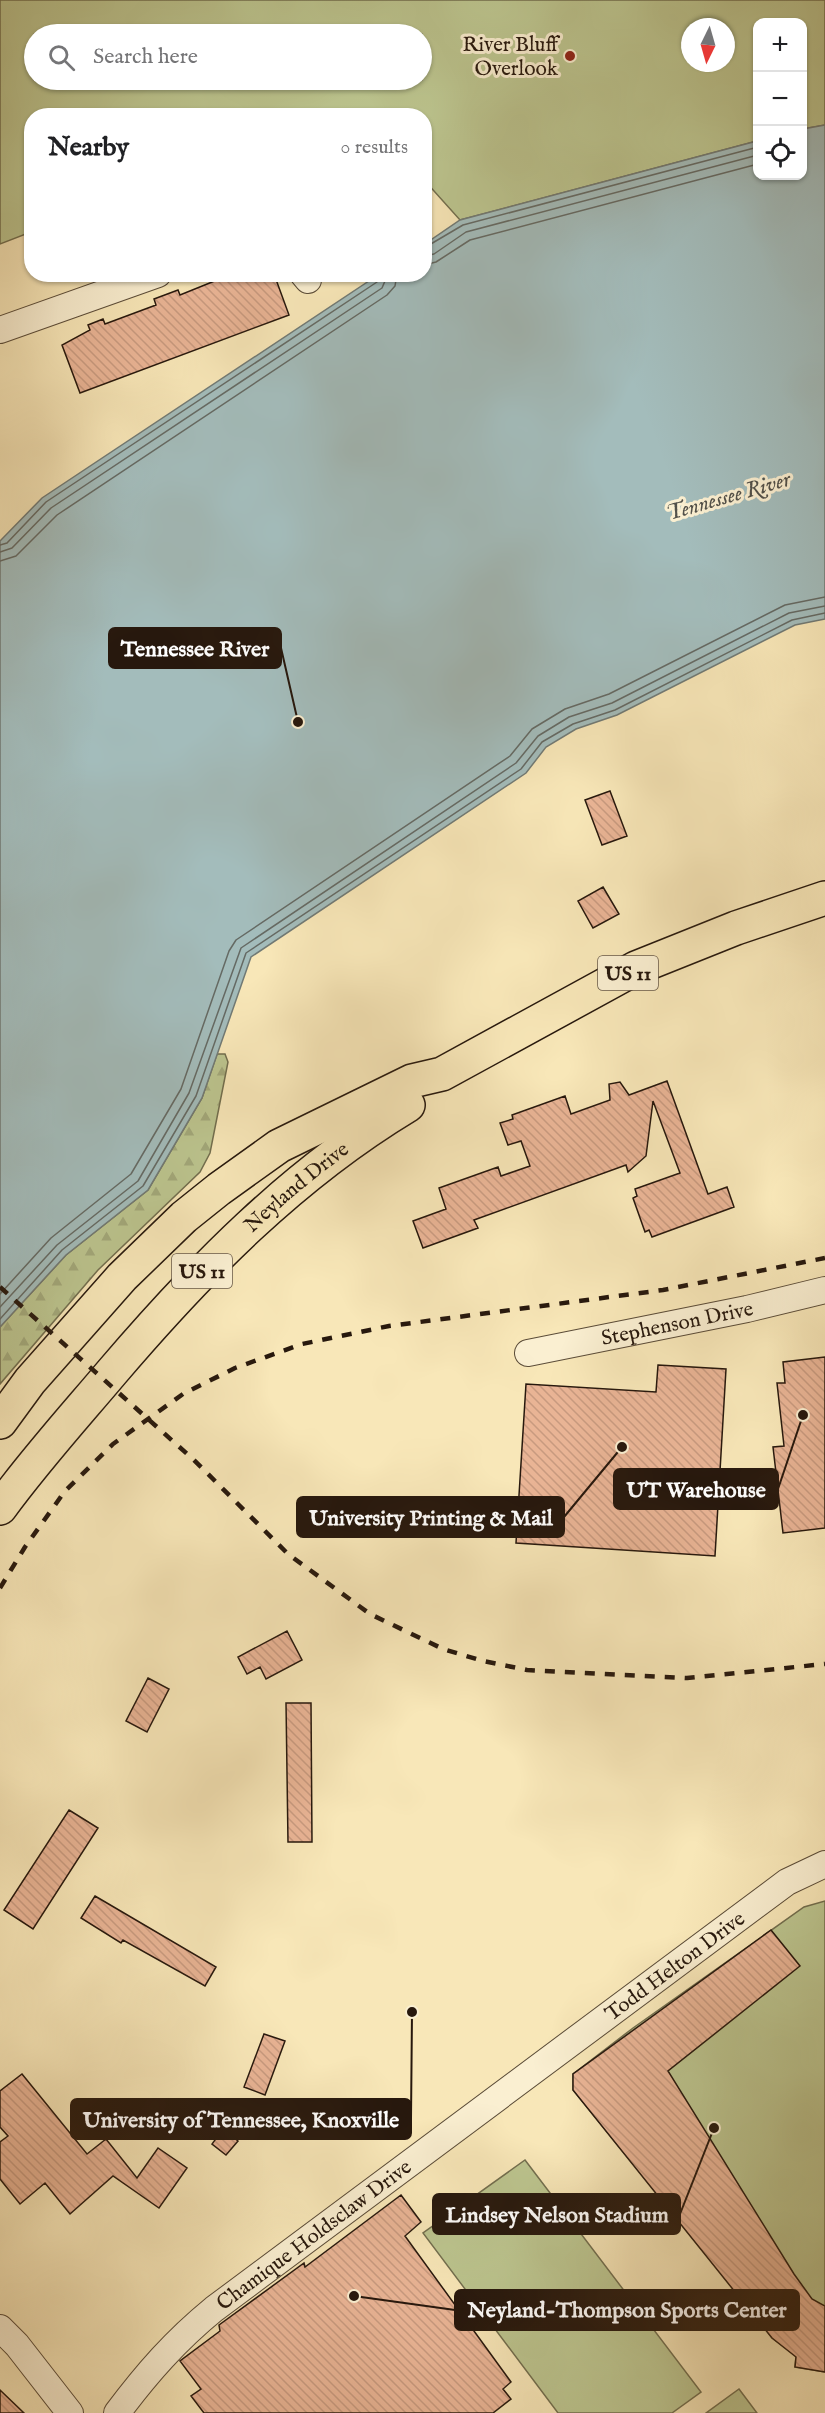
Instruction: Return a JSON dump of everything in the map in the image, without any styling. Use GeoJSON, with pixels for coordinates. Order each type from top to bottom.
{"type":"FeatureCollection","features":[{"type":"Feature","properties":{"kind":"main road","name":"Neyland Drive"},"geometry":{"type":"LineString","coordinates":[[0,1422],[30,1381],[122,1277],[184,1217],[279,1146],[411,1081],[442,1074],[636,968],[736,928],[825,898]]}},
{"type":"Feature","properties":{"kind":"main road","name":"Neyland Drive"},"geometry":{"type":"LineString","coordinates":[[0,1508],[47,1448],[197,1276],[287,1190],[368,1129],[420,1098],[442,1074]]}},
{"type":"Feature","properties":{"kind":"street"},"geometry":{"type":"LineString","coordinates":[[0,330],[135,282]]}},
{"type":"Feature","properties":{"kind":"street","name":"Stephenson Drive"},"geometry":{"type":"LineString","coordinates":[[528,1353],[747,1309],[825,1290]]}},
{"type":"Feature","properties":{"kind":"street","name":"Todd Helton Drive"},"geometry":{"type":"LineString","coordinates":[[530,2075],[787,1882],[825,1864]]}},
{"type":"Feature","properties":{"kind":"street","name":"Chamique Holdsclaw Drive"},"geometry":{"type":"LineString","coordinates":[[117,2413],[149,2371],[178,2339],[214,2309],[530,2075]]}},
{"type":"Feature","properties":{"kind":"street"},"geometry":{"type":"LineString","coordinates":[[0,2328],[17,2345],[70,2413]]}},
{"type":"Feature","properties":{"kind":"green space"},"geometry":{"type":"Polygon","coordinates":[[[0,0],[825,0],[825,125],[807,128],[807,18],[753,18],[753,142],[460,220],[432,189],[432,108],[24,108],[24,235],[0,244],[0,0]]]}},
{"type":"Feature","properties":{"kind":"green space"},"geometry":{"type":"Polygon","coordinates":[[[217,1054],[225,1054],[228,1062],[210,1153],[200,1172],[98,1270],[0,1384],[0,1327],[66,1255],[148,1190],[202,1098],[217,1054]]]}},
{"type":"Feature","properties":{"kind":"green space"},"geometry":{"type":"Polygon","coordinates":[[[825,1901],[825,2372],[795,2367],[796,2356],[772,2338],[735,2289],[573,2090],[573,2074],[633,2028],[804,1907],[825,1901]]]}},
{"type":"Feature","properties":{"kind":"green space"},"geometry":{"type":"Polygon","coordinates":[[[525,2160],[701,2392],[672,2413],[558,2413],[423,2233],[525,2160]]]}},
{"type":"Feature","properties":{"kind":"green space"},"geometry":{"type":"Polygon","coordinates":[[[739,2389],[757,2413],[706,2413],[739,2389]]]}},
{"type":"Feature","properties":{"kind":"water","name":"Tennessee River"},"geometry":{"type":"Polygon","coordinates":[[[825,125],[825,619],[795,625],[617,715],[576,729],[546,747],[526,773],[251,957],[202,1098],[148,1190],[66,1255],[0,1327],[0,541],[42,498],[367,282],[432,282],[432,239],[460,220],[753,142],[753,180],[807,180],[807,128],[825,125]]]}},
{"type":"Feature","properties":{"kind":"building"},"geometry":{"type":"Polygon","coordinates":[[[212,282],[277,282],[289,315],[80,393],[62,345],[90,330],[88,325],[103,319],[105,324],[156,305],[154,299],[178,290],[180,295],[212,282]]]}},
{"type":"Feature","properties":{"kind":"building"},"geometry":{"type":"Polygon","coordinates":[[[610,791],[627,836],[602,845],[585,800],[610,791]]]}},
{"type":"Feature","properties":{"kind":"building"},"geometry":{"type":"Polygon","coordinates":[[[603,887],[619,914],[593,928],[578,901],[603,887]]]}},
{"type":"Feature","properties":{"kind":"building"},"geometry":{"type":"Polygon","coordinates":[[[667,1081],[708,1194],[727,1187],[734,1207],[652,1237],[649,1230],[645,1232],[633,1198],[637,1196],[635,1189],[680,1173],[653,1101],[646,1156],[628,1172],[626,1165],[474,1220],[478,1228],[423,1248],[413,1221],[446,1209],[439,1188],[498,1167],[501,1176],[530,1166],[521,1141],[508,1145],[500,1123],[513,1119],[512,1115],[565,1096],[571,1114],[610,1100],[609,1084],[620,1082],[629,1095],[667,1081]]]}},
{"type":"Feature","properties":{"kind":"building"},"geometry":{"type":"Polygon","coordinates":[[[825,1357],[825,1528],[783,1533],[773,1447],[784,1446],[777,1383],[785,1383],[783,1362],[825,1357]]]}},
{"type":"Feature","properties":{"kind":"building"},"geometry":{"type":"Polygon","coordinates":[[[658,1365],[726,1369],[715,1556],[516,1543],[526,1384],[656,1392],[658,1365]]]}},
{"type":"Feature","properties":{"kind":"building"},"geometry":{"type":"Polygon","coordinates":[[[287,1631],[302,1660],[266,1679],[260,1667],[247,1674],[238,1657],[287,1631]]]}},
{"type":"Feature","properties":{"kind":"building"},"geometry":{"type":"Polygon","coordinates":[[[148,1678],[169,1689],[147,1732],[126,1721],[148,1678]]]}},
{"type":"Feature","properties":{"kind":"building"},"geometry":{"type":"Polygon","coordinates":[[[286,1703],[311,1703],[312,1842],[288,1842],[286,1703]]]}},
{"type":"Feature","properties":{"kind":"building"},"geometry":{"type":"Polygon","coordinates":[[[69,1810],[98,1828],[33,1929],[4,1910],[69,1810]]]}},
{"type":"Feature","properties":{"kind":"building"},"geometry":{"type":"Polygon","coordinates":[[[95,1896],[216,1967],[205,1986],[123,1940],[121,1943],[81,1918],[95,1896]]]}},
{"type":"Feature","properties":{"kind":"building"},"geometry":{"type":"Polygon","coordinates":[[[771,1930],[800,1966],[668,2071],[794,2274],[812,2299],[825,2306],[825,2372],[795,2367],[796,2357],[772,2338],[573,2090],[573,2074],[771,1930]]]}},
{"type":"Feature","properties":{"kind":"building"},"geometry":{"type":"Polygon","coordinates":[[[264,2034],[285,2041],[265,2095],[244,2087],[264,2034]]]}},
{"type":"Feature","properties":{"kind":"building"},"geometry":{"type":"Polygon","coordinates":[[[22,2074],[87,2154],[106,2139],[137,2178],[158,2148],[187,2168],[159,2208],[113,2176],[70,2214],[45,2183],[20,2204],[0,2179],[0,2142],[8,2136],[0,2127],[0,2091],[22,2074]]]}},
{"type":"Feature","properties":{"kind":"building"},"geometry":{"type":"Polygon","coordinates":[[[223,2129],[238,2141],[226,2155],[212,2144],[223,2129]]]}},
{"type":"Feature","properties":{"kind":"building"},"geometry":{"type":"Polygon","coordinates":[[[401,2195],[421,2222],[405,2236],[511,2382],[503,2389],[511,2399],[493,2413],[204,2413],[191,2396],[201,2389],[180,2361],[220,2331],[219,2325],[304,2263],[305,2267],[401,2195]]]}},
{"type":"Feature","properties":{"kind":"building"},"geometry":{"type":"Polygon","coordinates":[[[0,2390],[24,2413],[0,2413],[0,2390]]]}},
{"type":"Feature","properties":{"kind":"railway"},"geometry":{"type":"LineString","coordinates":[[0,1588],[25,1547],[65,1491],[113,1444],[183,1394],[235,1368],[302,1344],[389,1326],[663,1290],[825,1258]]}},
{"type":"Feature","properties":{"kind":"railway"},"geometry":{"type":"LineString","coordinates":[[0,1287],[194,1460],[288,1554],[370,1614],[443,1649],[483,1661],[527,1670],[687,1678],[825,1664]]}},
{"type":"Feature","properties":{"kind":"place","name":"River Bluff Overlook"},"geometry":{"type":"Point","coordinates":[570,56]}},
{"type":"Feature","properties":{"kind":"place","name":"Tennessee River"},"geometry":{"type":"Point","coordinates":[298,722]}},
{"type":"Feature","properties":{"kind":"place","name":"UT Warehouse"},"geometry":{"type":"Point","coordinates":[803,1415]}},
{"type":"Feature","properties":{"kind":"place","name":"University Printing & Mail"},"geometry":{"type":"Point","coordinates":[622,1447]}},
{"type":"Feature","properties":{"kind":"place","name":"University of Tennessee, Knoxville"},"geometry":{"type":"Point","coordinates":[412,2012]}},
{"type":"Feature","properties":{"kind":"place","name":"Lindsey Nelson Stadium"},"geometry":{"type":"Point","coordinates":[714,2128]}},
{"type":"Feature","properties":{"kind":"place","name":"Neyland-Thompson Sports Center"},"geometry":{"type":"Point","coordinates":[354,2296]}}]}
